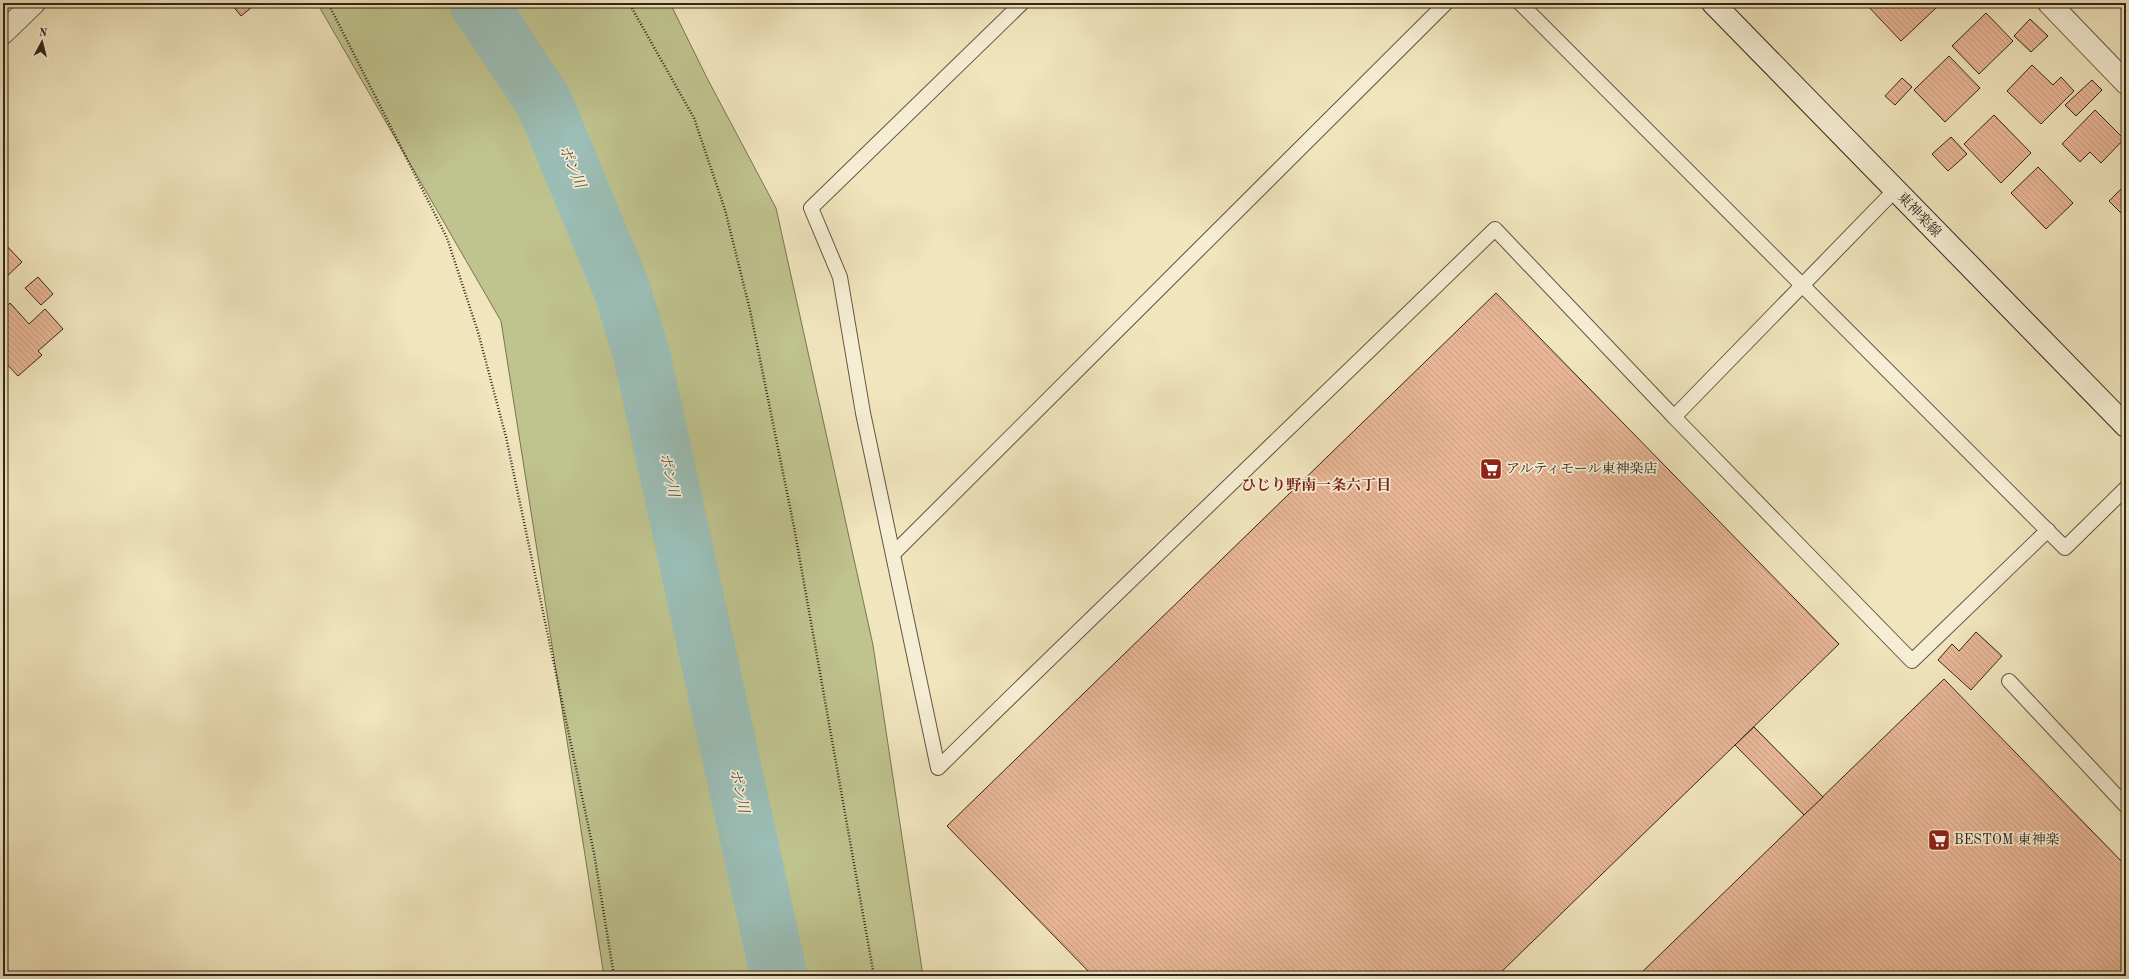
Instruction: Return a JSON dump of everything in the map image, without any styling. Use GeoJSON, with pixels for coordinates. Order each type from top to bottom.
{"type":"FeatureCollection","features":[{"type":"Feature","properties":{"kind":"main road"},"geometry":{"type":"LineString","coordinates":[[3,34],[34,3]]}},
{"type":"Feature","properties":{"kind":"main road","name":"東神楽線"},"geometry":{"type":"LineString","coordinates":[[1713,3],[2126,426]]}},
{"type":"Feature","properties":{"kind":"main road"},"geometry":{"type":"LineString","coordinates":[[2049,3],[2126,83]]}},
{"type":"Feature","properties":{"kind":"lane"},"geometry":{"type":"LineString","coordinates":[[1022,3],[811,208],[840,277],[864,413],[938,768],[1193,518],[1256,461],[1495,229],[1674,417],[1912,661],[2048,530]]}},
{"type":"Feature","properties":{"kind":"lane"},"geometry":{"type":"LineString","coordinates":[[893,554],[1446,3]]}},
{"type":"Feature","properties":{"kind":"lane"},"geometry":{"type":"LineString","coordinates":[[1520,3],[2065,548],[2126,488]]}},
{"type":"Feature","properties":{"kind":"lane"},"geometry":{"type":"LineString","coordinates":[[1674,417],[1803,286],[1894,190]]}},
{"type":"Feature","properties":{"kind":"lane"},"geometry":{"type":"LineString","coordinates":[[2009,681],[2126,806]]}},
{"type":"Feature","properties":{"kind":"path"},"geometry":{"type":"LineString","coordinates":[[328,3],[447,238],[478,332],[510,453],[594,853],[614,976]]}},
{"type":"Feature","properties":{"kind":"path"},"geometry":{"type":"LineString","coordinates":[[629,3],[694,118],[725,210],[750,310],[794,527],[874,976]]}},
{"type":"Feature","properties":{"kind":"green space"},"geometry":{"type":"Polygon","coordinates":[[[317,3],[670,3],[707,78],[776,208],[873,645],[923,976],[604,976],[501,321],[317,3]]]}},
{"type":"Feature","properties":{"kind":"building"},"geometry":{"type":"Polygon","coordinates":[[[237,3],[257,3],[241,16],[233,6],[237,3]]]}},
{"type":"Feature","properties":{"kind":"building"},"geometry":{"type":"Polygon","coordinates":[[[1865,3],[1934,3],[1937,7],[1901,41],[1865,3]]]}},
{"type":"Feature","properties":{"kind":"building"},"geometry":{"type":"Polygon","coordinates":[[[1986,13],[2013,41],[1979,74],[1952,46],[1986,13]]]}},
{"type":"Feature","properties":{"kind":"building"},"geometry":{"type":"Polygon","coordinates":[[[2030,19],[2048,36],[2031,52],[2014,36],[2030,19]]]}},
{"type":"Feature","properties":{"kind":"building"},"geometry":{"type":"Polygon","coordinates":[[[1949,56],[1980,88],[1945,122],[1914,90],[1949,56]]]}},
{"type":"Feature","properties":{"kind":"building"},"geometry":{"type":"Polygon","coordinates":[[[2032,65],[2053,85],[2061,77],[2074,91],[2041,124],[2007,91],[2032,65]]]}},
{"type":"Feature","properties":{"kind":"building"},"geometry":{"type":"Polygon","coordinates":[[[1902,78],[1912,87],[1895,105],[1885,96],[1902,78]]]}},
{"type":"Feature","properties":{"kind":"building"},"geometry":{"type":"Polygon","coordinates":[[[2092,80],[2102,90],[2076,116],[2065,105],[2092,80]]]}},
{"type":"Feature","properties":{"kind":"building"},"geometry":{"type":"Polygon","coordinates":[[[2095,110],[2124,139],[2101,163],[2090,152],[2080,162],[2062,144],[2095,110]]]}},
{"type":"Feature","properties":{"kind":"building"},"geometry":{"type":"Polygon","coordinates":[[[1994,115],[2031,153],[2001,183],[1964,144],[1994,115]]]}},
{"type":"Feature","properties":{"kind":"building"},"geometry":{"type":"Polygon","coordinates":[[[1951,137],[1967,154],[1948,171],[1932,154],[1951,137]]]}},
{"type":"Feature","properties":{"kind":"building"},"geometry":{"type":"Polygon","coordinates":[[[2038,167],[2073,203],[2046,229],[2011,193],[2038,167]]]}},
{"type":"Feature","properties":{"kind":"building"},"geometry":{"type":"Polygon","coordinates":[[[2126,184],[2126,218],[2109,201],[2126,184]]]}},
{"type":"Feature","properties":{"kind":"building"},"geometry":{"type":"Polygon","coordinates":[[[3,242],[22,262],[3,280],[3,242]]]}},
{"type":"Feature","properties":{"kind":"building"},"geometry":{"type":"Polygon","coordinates":[[[38,277],[53,294],[41,305],[25,288],[38,277]]]}},
{"type":"Feature","properties":{"kind":"building","name":"アルティモール東神楽店"},"geometry":{"type":"Polygon","coordinates":[[[1496,293],[1839,644],[1497,976],[1093,976],[947,826],[1496,293]]]}},
{"type":"Feature","properties":{"kind":"building"},"geometry":{"type":"Polygon","coordinates":[[[10,303],[29,324],[45,309],[63,329],[38,351],[42,355],[18,376],[3,360],[3,310],[10,303]]]}},
{"type":"Feature","properties":{"kind":"building"},"geometry":{"type":"Polygon","coordinates":[[[1976,632],[2002,656],[1971,690],[1938,660],[1952,644],[1959,651],[1976,632]]]}},
{"type":"Feature","properties":{"kind":"building","name":"BESTOM 東神楽"},"geometry":{"type":"Polygon","coordinates":[[[1944,679],[2126,866],[2126,976],[1638,976],[1944,679]]]}},
{"type":"Feature","properties":{"kind":"building"},"geometry":{"type":"Polygon","coordinates":[[[1754,727],[1823,797],[1804,815],[1735,745],[1754,727]]]}},
{"type":"Feature","properties":{"kind":"waterway","name":"ポン川"},"geometry":{"type":"LineString","coordinates":[[478,3],[544,102],[622,290],[642,356],[779,976]]}},
{"type":"Feature","properties":{"kind":"place","name":"アルティモール東神楽店"},"geometry":{"type":"Point","coordinates":[1491,469]}},
{"type":"Feature","properties":{"kind":"place","name":"BESTOM 東神楽"},"geometry":{"type":"Point","coordinates":[1939,840]}},
{"type":"Feature","properties":{"kind":"district","name":"ひじり野南一条六丁目"},"geometry":{"type":"Point","coordinates":[1316,486]}}]}
